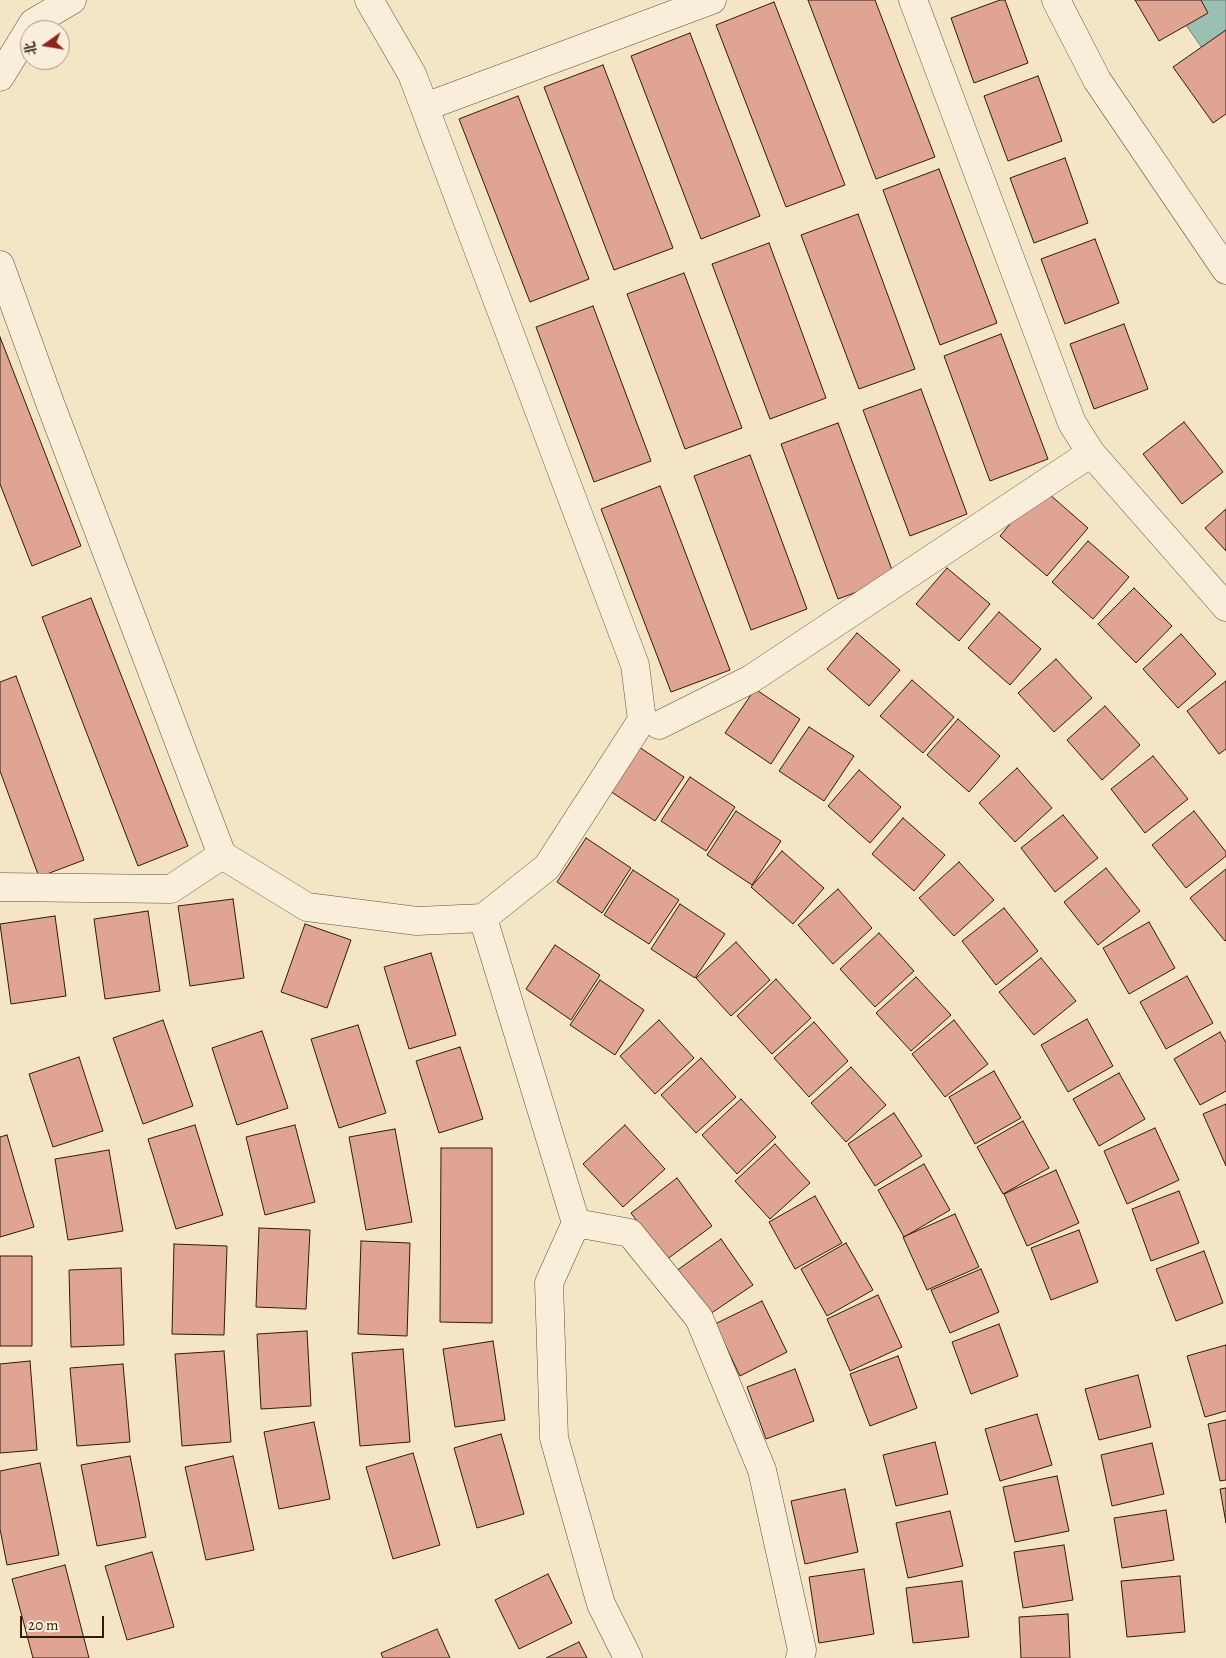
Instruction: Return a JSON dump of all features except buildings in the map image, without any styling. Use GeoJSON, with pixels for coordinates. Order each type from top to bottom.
{"type":"FeatureCollection","features":[{"type":"Feature","properties":{"kind":"street"},"geometry":{"type":"LineString","coordinates":[[0,77],[33,23],[72,0]]}},
{"type":"Feature","properties":{"kind":"street"},"geometry":{"type":"LineString","coordinates":[[0,265],[50,404],[222,855],[307,907],[417,921],[483,918],[547,867],[642,720],[635,665],[425,107],[412,74],[369,0]]}},
{"type":"Feature","properties":{"kind":"street"},"geometry":{"type":"LineString","coordinates":[[425,107],[712,0]]}},
{"type":"Feature","properties":{"kind":"street"},"geometry":{"type":"LineString","coordinates":[[913,0],[1072,423],[1091,453],[1226,607]]}},
{"type":"Feature","properties":{"kind":"street"},"geometry":{"type":"LineString","coordinates":[[1056,0],[1097,80],[1226,270]]}},
{"type":"Feature","properties":{"kind":"street"},"geometry":{"type":"LineString","coordinates":[[659,725],[751,678],[1091,453]]}},
{"type":"Feature","properties":{"kind":"street"},"geometry":{"type":"LineString","coordinates":[[0,887],[171,889],[222,855]]}},
{"type":"Feature","properties":{"kind":"street"},"geometry":{"type":"LineString","coordinates":[[483,918],[576,1224],[549,1284],[554,1438],[601,1604],[628,1658]]}},
{"type":"Feature","properties":{"kind":"street"},"geometry":{"type":"LineString","coordinates":[[576,1224],[630,1233],[700,1318],[762,1470],[802,1650],[800,1658]]}},
{"type":"Feature","properties":{"kind":"water"},"geometry":{"type":"Polygon","coordinates":[[[1175,0],[1226,0],[1226,82],[1181,18],[1175,0]]]}}]}
